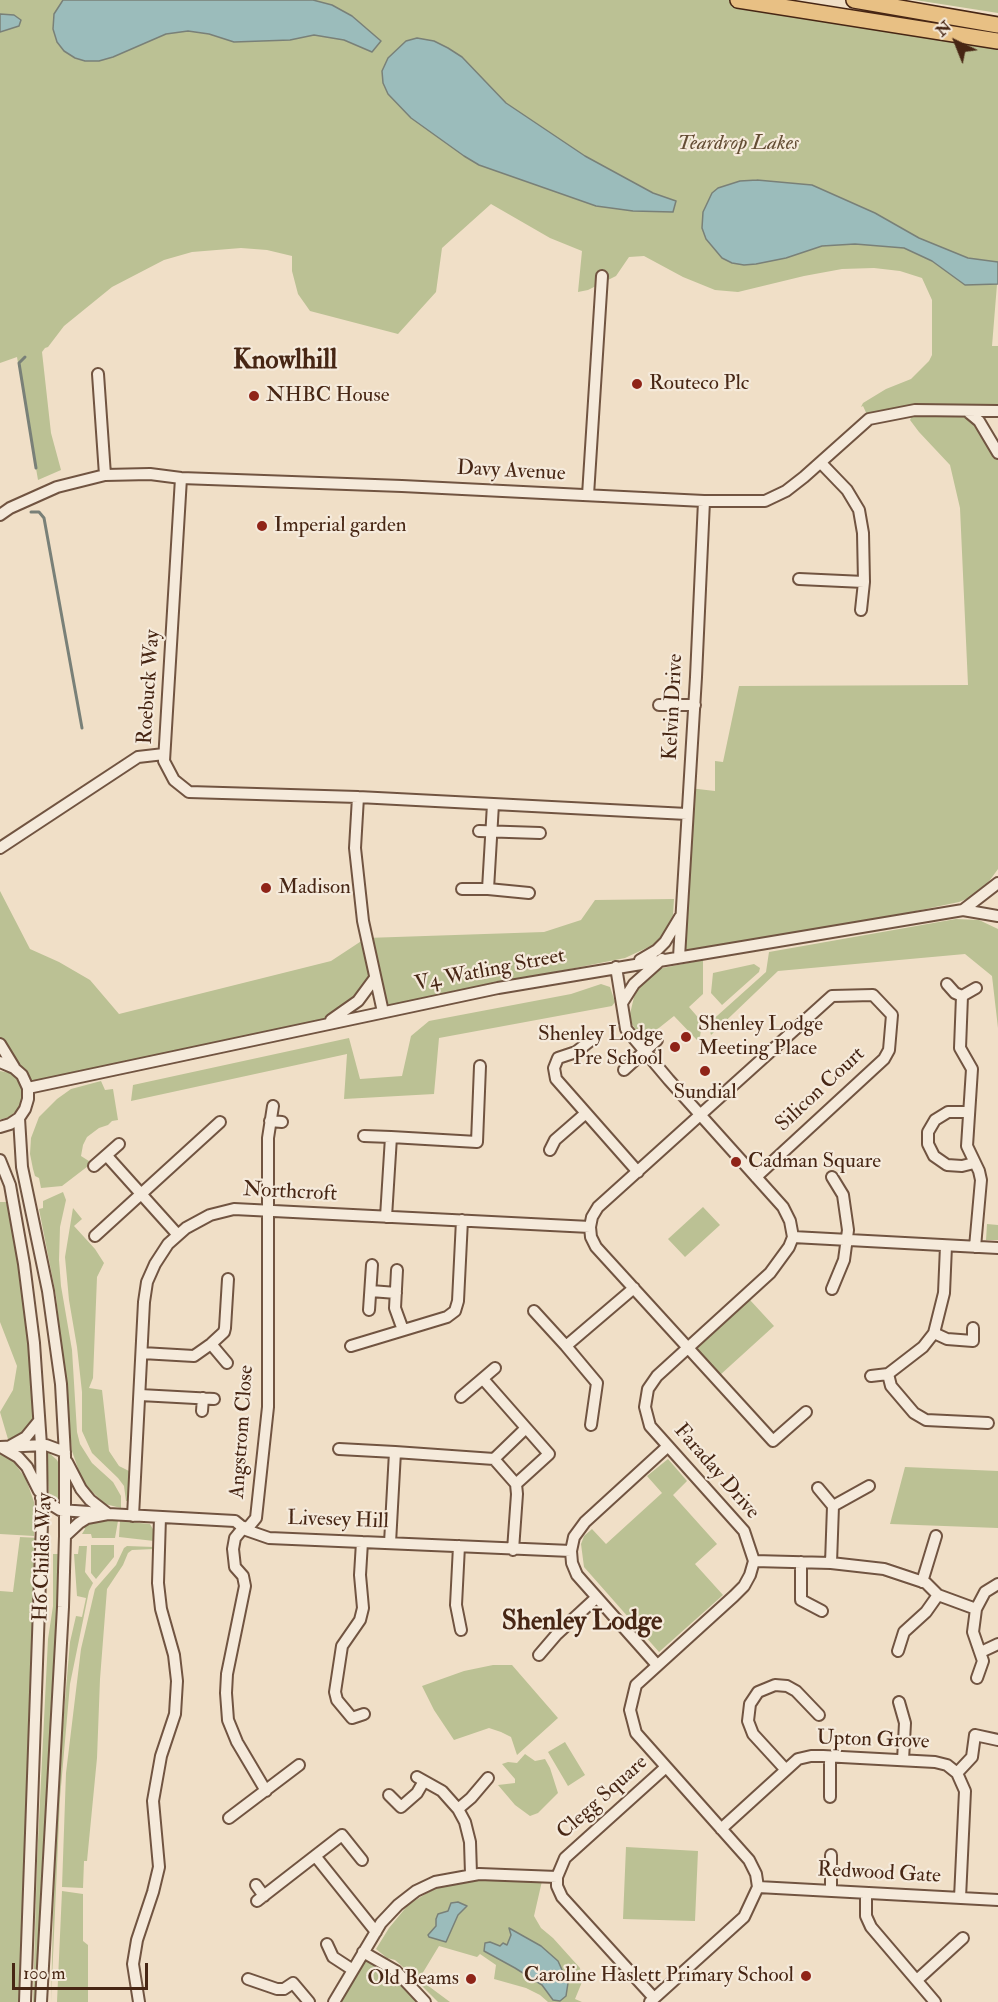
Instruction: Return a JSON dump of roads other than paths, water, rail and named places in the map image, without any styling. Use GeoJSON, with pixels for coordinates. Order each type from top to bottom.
{"type":"FeatureCollection","features":[{"type":"Feature","properties":{"kind":"highway"},"geometry":{"type":"LineString","coordinates":[[738,0],[998,40]]}},
{"type":"Feature","properties":{"kind":"highway"},"geometry":{"type":"LineString","coordinates":[[854,0],[998,25]]}},
{"type":"Feature","properties":{"kind":"street"},"geometry":{"type":"LineString","coordinates":[[588,495],[602,276]]}},
{"type":"Feature","properties":{"kind":"street"},"geometry":{"type":"LineString","coordinates":[[98,374],[105,475]]}},
{"type":"Feature","properties":{"kind":"street","name":"Davy Avenue"},"geometry":{"type":"LineString","coordinates":[[0,515],[10,508],[57,487],[105,475],[160,474],[181,478],[704,501],[765,501],[786,491],[869,419],[915,410],[998,411]]}},
{"type":"Feature","properties":{"kind":"street"},"geometry":{"type":"LineString","coordinates":[[967,411],[978,421],[998,453]]}},
{"type":"Feature","properties":{"kind":"street"},"geometry":{"type":"LineString","coordinates":[[821,463],[847,490],[859,510],[863,533],[864,582],[861,610]]}},
{"type":"Feature","properties":{"kind":"street","name":"Roebuck Way"},"geometry":{"type":"LineString","coordinates":[[181,478],[164,761],[174,780],[189,792],[358,797],[687,814]]}},
{"type":"Feature","properties":{"kind":"street","name":"Kelvin Drive"},"geometry":{"type":"LineString","coordinates":[[679,957],[704,501]]}},
{"type":"Feature","properties":{"kind":"street"},"geometry":{"type":"LineString","coordinates":[[798,579],[864,582]]}},
{"type":"Feature","properties":{"kind":"street"},"geometry":{"type":"LineString","coordinates":[[658,705],[694,705]]}},
{"type":"Feature","properties":{"kind":"street"},"geometry":{"type":"LineString","coordinates":[[0,848],[138,757],[165,754]]}},
{"type":"Feature","properties":{"kind":"street"},"geometry":{"type":"LineString","coordinates":[[358,797],[355,848],[363,921],[382,1012]]}},
{"type":"Feature","properties":{"kind":"street"},"geometry":{"type":"LineString","coordinates":[[488,889],[493,804]]}},
{"type":"Feature","properties":{"kind":"street"},"geometry":{"type":"LineString","coordinates":[[479,831],[540,833]]}},
{"type":"Feature","properties":{"kind":"street","name":"V4 Watling Street"},"geometry":{"type":"LineString","coordinates":[[963,910],[998,883]]}},
{"type":"Feature","properties":{"kind":"street"},"geometry":{"type":"LineString","coordinates":[[462,889],[529,893]]}},
{"type":"Feature","properties":{"kind":"street","name":"V4 Watling Street"},"geometry":{"type":"LineString","coordinates":[[28,1088],[498,987],[963,910],[998,916]]}},
{"type":"Feature","properties":{"kind":"street","name":"Kelvin Drive"},"geometry":{"type":"LineString","coordinates":[[632,964],[657,950],[665,942],[682,914]]}},
{"type":"Feature","properties":{"kind":"street"},"geometry":{"type":"LineString","coordinates":[[622,1003],[634,984],[662,959]]}},
{"type":"Feature","properties":{"kind":"street"},"geometry":{"type":"LineString","coordinates":[[616,967],[626,1029],[783,1207],[790,1221],[793,1237],[998,1248]]}},
{"type":"Feature","properties":{"kind":"street"},"geometry":{"type":"LineString","coordinates":[[326,1024],[358,1001],[375,978]]}},
{"type":"Feature","properties":{"kind":"street"},"geometry":{"type":"LineString","coordinates":[[947,984],[955,993],[962,996]]}},
{"type":"Feature","properties":{"kind":"street"},"geometry":{"type":"LineString","coordinates":[[962,996],[976,988]]}},
{"type":"Feature","properties":{"kind":"street","name":"Silicon Court"},"geometry":{"type":"LineString","coordinates":[[700,1115],[832,996],[873,995],[892,1015],[889,1050],[884,1059],[756,1177]]}},
{"type":"Feature","properties":{"kind":"street"},"geometry":{"type":"LineString","coordinates":[[962,996],[960,1048],[972,1069],[967,1146],[981,1180],[975,1247]]}},
{"type":"Feature","properties":{"kind":"street"},"geometry":{"type":"LineString","coordinates":[[595,1037],[576,1052],[563,1050],[554,1068],[556,1079],[638,1172]]}},
{"type":"Feature","properties":{"kind":"street"},"geometry":{"type":"LineString","coordinates":[[625,1071],[657,1040]]}},
{"type":"Feature","properties":{"kind":"street"},"geometry":{"type":"LineString","coordinates":[[0,1044],[22,1075],[28,1088]]}},
{"type":"Feature","properties":{"kind":"street"},"geometry":{"type":"LineString","coordinates":[[0,1062],[15,1068]]}},
{"type":"Feature","properties":{"kind":"street"},"geometry":{"type":"LineString","coordinates":[[364,1136],[477,1146],[480,1066]]}},
{"type":"Feature","properties":{"kind":"street","name":"H6 Childs Way"},"geometry":{"type":"LineString","coordinates":[[28,1088],[28,1099],[19,1118],[19,1140],[24,1180],[48,1291],[61,1384],[66,1515],[41,2002]]}},
{"type":"Feature","properties":{"kind":"street","name":"Angstrom Close"},"geometry":{"type":"LineString","coordinates":[[266,1791],[237,1742],[228,1720],[226,1693],[245,1586],[243,1576],[235,1567],[233,1549],[235,1538],[256,1518],[268,1407],[268,1138],[273,1106]]}},
{"type":"Feature","properties":{"kind":"street"},"geometry":{"type":"LineString","coordinates":[[969,1112],[948,1112],[935,1120],[928,1132],[928,1144],[934,1156],[947,1165],[962,1166],[974,1163]]}},
{"type":"Feature","properties":{"kind":"street"},"geometry":{"type":"LineString","coordinates":[[550,1150],[555,1140],[586,1113]]}},
{"type":"Feature","properties":{"kind":"street"},"geometry":{"type":"LineString","coordinates":[[700,1115],[598,1207],[592,1217],[591,1237],[596,1247],[773,1441],[806,1412]]}},
{"type":"Feature","properties":{"kind":"street"},"geometry":{"type":"LineString","coordinates":[[0,1127],[19,1118]]}},
{"type":"Feature","properties":{"kind":"street"},"geometry":{"type":"LineString","coordinates":[[270,1121],[282,1122]]}},
{"type":"Feature","properties":{"kind":"street"},"geometry":{"type":"LineString","coordinates":[[95,1236],[220,1122]]}},
{"type":"Feature","properties":{"kind":"street"},"geometry":{"type":"LineString","coordinates":[[386,1217],[391,1137]]}},
{"type":"Feature","properties":{"kind":"street"},"geometry":{"type":"LineString","coordinates":[[94,1166],[119,1144]]}},
{"type":"Feature","properties":{"kind":"street"},"geometry":{"type":"LineString","coordinates":[[107,1156],[178,1235]]}},
{"type":"Feature","properties":{"kind":"street","name":"H6 Childs Way"},"geometry":{"type":"LineString","coordinates":[[0,1160],[10,1185],[34,1343],[41,1445],[42,1523],[25,2002]]}},
{"type":"Feature","properties":{"kind":"street"},"geometry":{"type":"LineString","coordinates":[[832,1177],[843,1195],[847,1214],[844,1260],[832,1289]]}},
{"type":"Feature","properties":{"kind":"street","name":"Northcroft"},"geometry":{"type":"LineString","coordinates":[[133,1516],[144,1302],[147,1282],[168,1244],[186,1228],[210,1215],[234,1209],[590,1227]]}},
{"type":"Feature","properties":{"kind":"street"},"geometry":{"type":"LineString","coordinates":[[351,1346],[447,1317],[454,1311],[458,1301],[462,1220]]}},
{"type":"Feature","properties":{"kind":"street","name":"Faraday Drive"},"geometry":{"type":"LineString","coordinates":[[754,1561],[744,1531],[650,1426],[645,1407],[648,1389],[657,1376],[770,1273],[785,1254],[793,1237]]}},
{"type":"Feature","properties":{"kind":"street"},"geometry":{"type":"LineString","coordinates":[[871,1376],[888,1374],[923,1347],[934,1333],[944,1293],[946,1246]]}},
{"type":"Feature","properties":{"kind":"street"},"geometry":{"type":"LineString","coordinates":[[369,1310],[372,1265]]}},
{"type":"Feature","properties":{"kind":"street"},"geometry":{"type":"LineString","coordinates":[[398,1270],[395,1308],[403,1330]]}},
{"type":"Feature","properties":{"kind":"street"},"geometry":{"type":"LineString","coordinates":[[142,1353],[194,1356],[211,1344],[224,1332],[228,1279]]}},
{"type":"Feature","properties":{"kind":"street"},"geometry":{"type":"LineString","coordinates":[[566,1346],[634,1288]]}},
{"type":"Feature","properties":{"kind":"street"},"geometry":{"type":"LineString","coordinates":[[371,1291],[396,1293]]}},
{"type":"Feature","properties":{"kind":"street"},"geometry":{"type":"LineString","coordinates":[[534,1311],[597,1383],[591,1425]]}},
{"type":"Feature","properties":{"kind":"street"},"geometry":{"type":"LineString","coordinates":[[934,1333],[947,1339],[973,1341],[973,1328]]}},
{"type":"Feature","properties":{"kind":"street"},"geometry":{"type":"LineString","coordinates":[[211,1344],[227,1363]]}},
{"type":"Feature","properties":{"kind":"street"},"geometry":{"type":"LineString","coordinates":[[461,1397],[495,1368]]}},
{"type":"Feature","properties":{"kind":"street"},"geometry":{"type":"LineString","coordinates":[[888,1374],[891,1386],[914,1413],[926,1420],[988,1423]]}},
{"type":"Feature","properties":{"kind":"street"},"geometry":{"type":"LineString","coordinates":[[483,1379],[549,1454],[516,1484]]}},
{"type":"Feature","properties":{"kind":"street"},"geometry":{"type":"LineString","coordinates":[[140,1395],[208,1399],[202,1411]]}},
{"type":"Feature","properties":{"kind":"street"},"geometry":{"type":"LineString","coordinates":[[4,1446],[26,1437],[39,1421]]}},
{"type":"Feature","properties":{"kind":"street"},"geometry":{"type":"LineString","coordinates":[[494,1459],[526,1428]]}},
{"type":"Feature","properties":{"kind":"street"},"geometry":{"type":"LineString","coordinates":[[4,1446],[46,1445],[65,1456],[81,1490],[103,1515]]}},
{"type":"Feature","properties":{"kind":"street"},"geometry":{"type":"LineString","coordinates":[[4,1446],[27,1467],[41,1496]]}},
{"type":"Feature","properties":{"kind":"street"},"geometry":{"type":"LineString","coordinates":[[657,1665],[577,1575],[572,1563],[571,1551],[574,1538],[585,1522],[668,1447]]}},
{"type":"Feature","properties":{"kind":"street"},"geometry":{"type":"LineString","coordinates":[[339,1449],[494,1459],[516,1484],[513,1550]]}},
{"type":"Feature","properties":{"kind":"street"},"geometry":{"type":"LineString","coordinates":[[390,1543],[395,1452]]}},
{"type":"Feature","properties":{"kind":"street"},"geometry":{"type":"LineString","coordinates":[[832,1506],[869,1486]]}},
{"type":"Feature","properties":{"kind":"street"},"geometry":{"type":"LineString","coordinates":[[818,1488],[832,1506],[831,1563]]}},
{"type":"Feature","properties":{"kind":"street","name":"Livesey Hill"},"geometry":{"type":"LineString","coordinates":[[41,1496],[66,1515],[89,1512],[103,1515],[235,1521],[269,1538],[571,1551]]}},
{"type":"Feature","properties":{"kind":"street","name":"Livesey Hill"},"geometry":{"type":"LineString","coordinates":[[65,1536],[79,1523],[103,1515]]}},
{"type":"Feature","properties":{"kind":"street"},"geometry":{"type":"LineString","coordinates":[[139,2002],[133,1964],[137,1940],[159,1867],[153,1801],[161,1756],[175,1714],[177,1681],[174,1655],[161,1609],[158,1582],[160,1517]]}},
{"type":"Feature","properties":{"kind":"street"},"geometry":{"type":"LineString","coordinates":[[922,1582],[936,1536]]}},
{"type":"Feature","properties":{"kind":"street"},"geometry":{"type":"LineString","coordinates":[[362,1542],[360,1575],[363,1608],[360,1620],[342,1646],[335,1692],[350,1724],[364,1714]]}},
{"type":"Feature","properties":{"kind":"street"},"geometry":{"type":"LineString","coordinates":[[459,1546],[456,1605],[461,1630]]}},
{"type":"Feature","properties":{"kind":"street"},"geometry":{"type":"LineString","coordinates":[[334,2002],[376,1932],[398,1905],[416,1891],[435,1881],[471,1874],[557,1876],[557,1886],[562,1897],[652,2000],[744,1917],[758,1887],[756,1874],[749,1860],[636,1733],[630,1710],[636,1685],[744,1586],[754,1561],[831,1563],[884,1569],[926,1583],[938,1595],[976,1609]]}},
{"type":"Feature","properties":{"kind":"street"},"geometry":{"type":"LineString","coordinates":[[801,1562],[795,1602],[822,1611]]}},
{"type":"Feature","properties":{"kind":"street"},"geometry":{"type":"LineString","coordinates":[[977,1678],[983,1661],[973,1632],[976,1609],[985,1592],[998,1584]]}},
{"type":"Feature","properties":{"kind":"street"},"geometry":{"type":"LineString","coordinates":[[898,1651],[904,1632],[926,1612],[938,1595]]}},
{"type":"Feature","properties":{"kind":"street"},"geometry":{"type":"LineString","coordinates":[[539,1655],[557,1634],[596,1598]]}},
{"type":"Feature","properties":{"kind":"street"},"geometry":{"type":"LineString","coordinates":[[981,1652],[998,1644]]}},
{"type":"Feature","properties":{"kind":"street"},"geometry":{"type":"LineString","coordinates":[[786,1770],[753,1734],[748,1721],[750,1704],[758,1692],[775,1685],[787,1686],[796,1691],[806,1709],[819,1715]]}},
{"type":"Feature","properties":{"kind":"street"},"geometry":{"type":"LineString","coordinates":[[899,1702],[904,1723],[903,1760]]}},
{"type":"Feature","properties":{"kind":"street"},"geometry":{"type":"LineString","coordinates":[[960,1898],[965,1791],[957,1773],[972,1757],[975,1735],[998,1740]]}},
{"type":"Feature","properties":{"kind":"street"},"geometry":{"type":"LineString","coordinates":[[830,1756],[830,1797]]}},
{"type":"Feature","properties":{"kind":"street","name":"Upton Grove"},"geometry":{"type":"LineString","coordinates":[[721,1829],[798,1759],[830,1756],[935,1762],[957,1773]]}},
{"type":"Feature","properties":{"kind":"street"},"geometry":{"type":"LineString","coordinates":[[229,1818],[299,1765]]}},
{"type":"Feature","properties":{"kind":"street","name":"Clegg Square"},"geometry":{"type":"LineString","coordinates":[[557,1876],[566,1858],[666,1767]]}},
{"type":"Feature","properties":{"kind":"street"},"geometry":{"type":"LineString","coordinates":[[458,1809],[488,1778]]}},
{"type":"Feature","properties":{"kind":"street"},"geometry":{"type":"LineString","coordinates":[[389,1795],[404,1811],[417,1793],[421,1779],[442,1791],[458,1809],[465,1822],[470,1842],[471,1874]]}},
{"type":"Feature","properties":{"kind":"street"},"geometry":{"type":"LineString","coordinates":[[256,1884],[261,1899],[342,1835],[362,1860]]}},
{"type":"Feature","properties":{"kind":"street"},"geometry":{"type":"LineString","coordinates":[[831,1855],[831,1891]]}},
{"type":"Feature","properties":{"kind":"street"},"geometry":{"type":"LineString","coordinates":[[316,1857],[376,1932]]}},
{"type":"Feature","properties":{"kind":"street","name":"Redwood Gate"},"geometry":{"type":"LineString","coordinates":[[758,1887],[998,1900]]}},
{"type":"Feature","properties":{"kind":"street"},"geometry":{"type":"LineString","coordinates":[[866,1893],[866,1916],[871,1927],[935,2002]]}},
{"type":"Feature","properties":{"kind":"street"},"geometry":{"type":"LineString","coordinates":[[917,1980],[963,1938]]}},
{"type":"Feature","properties":{"kind":"street"},"geometry":{"type":"LineString","coordinates":[[327,1944],[333,1957],[353,1970]]}},
{"type":"Feature","properties":{"kind":"street"},"geometry":{"type":"LineString","coordinates":[[363,1952],[396,1971],[425,2002]]}},
{"type":"Feature","properties":{"kind":"street"},"geometry":{"type":"LineString","coordinates":[[248,1979],[277,1989],[284,1989],[297,1980],[309,2002]]}},
{"type":"Feature","properties":{"kind":"water"},"geometry":{"type":"Polygon","coordinates":[[[63,0],[313,0],[332,5],[352,16],[381,41],[372,52],[344,40],[314,35],[290,40],[234,42],[209,34],[188,31],[166,34],[113,57],[99,61],[85,61],[64,51],[57,42],[53,29],[54,14],[63,0]]]}},
{"type":"Feature","properties":{"kind":"water"},"geometry":{"type":"Polygon","coordinates":[[[0,14],[14,15],[21,20],[19,26],[0,32],[0,14]]]}},
{"type":"Feature","properties":{"kind":"water","name":"Teardrop Lakes"},"geometry":{"type":"Polygon","coordinates":[[[417,38],[434,41],[462,57],[506,103],[585,156],[653,193],[676,201],[673,212],[633,211],[596,206],[479,165],[464,156],[411,118],[388,94],[383,83],[382,71],[388,58],[406,41],[417,38]]]}},
{"type":"Feature","properties":{"kind":"water","name":"Teardrop Lakes"},"geometry":{"type":"Polygon","coordinates":[[[757,180],[812,185],[875,213],[919,238],[968,258],[998,262],[998,284],[965,285],[932,261],[904,248],[855,244],[822,246],[786,258],[756,264],[732,263],[722,258],[706,239],[702,228],[703,212],[712,193],[718,188],[740,181],[757,180]]]}},
{"type":"Feature","properties":{"kind":"water"},"geometry":{"type":"Polygon","coordinates":[[[458,1902],[467,1906],[458,1915],[446,1942],[429,1937],[428,1935],[436,1926],[438,1914],[448,1911],[451,1903],[458,1902]]]}},
{"type":"Feature","properties":{"kind":"water"},"geometry":{"type":"Polygon","coordinates":[[[509,1928],[541,1946],[558,1961],[568,1983],[566,1996],[560,2001],[553,2000],[542,1985],[484,1951],[485,1943],[507,1945],[511,1935],[509,1928]]]}},
{"type":"Feature","properties":{"kind":"waterway"},"geometry":{"type":"LineString","coordinates":[[25,357],[19,363],[36,468]]}},
{"type":"Feature","properties":{"kind":"waterway"},"geometry":{"type":"LineString","coordinates":[[31,512],[39,512],[44,518],[82,728]]}},
{"type":"Feature","properties":{"kind":"place","name":"Routeco Plc"},"geometry":{"type":"Point","coordinates":[637,384]}},
{"type":"Feature","properties":{"kind":"place","name":"NHBC House"},"geometry":{"type":"Point","coordinates":[254,396]}},
{"type":"Feature","properties":{"kind":"place","name":"Imperial garden"},"geometry":{"type":"Point","coordinates":[262,526]}},
{"type":"Feature","properties":{"kind":"place","name":"Madison"},"geometry":{"type":"Point","coordinates":[266,888]}},
{"type":"Feature","properties":{"kind":"place","name":"Shenley Lodge Meeting Place"},"geometry":{"type":"Point","coordinates":[686,1037]}},
{"type":"Feature","properties":{"kind":"place","name":"Shenley Lodge Pre School"},"geometry":{"type":"Point","coordinates":[675,1047]}},
{"type":"Feature","properties":{"kind":"place","name":"Sundial"},"geometry":{"type":"Point","coordinates":[705,1071]}},
{"type":"Feature","properties":{"kind":"place","name":"Cadman Square"},"geometry":{"type":"Point","coordinates":[736,1162]}},
{"type":"Feature","properties":{"kind":"place","name":"Caroline Haslett Primary School"},"geometry":{"type":"Point","coordinates":[806,1976]}},
{"type":"Feature","properties":{"kind":"place","name":"Old Beams"},"geometry":{"type":"Point","coordinates":[471,1979]}},
{"type":"Feature","properties":{"kind":"district","name":"Knowlhill"},"geometry":{"type":"Point","coordinates":[285,362]}},
{"type":"Feature","properties":{"kind":"district","name":"Shenley Lodge"},"geometry":{"type":"Point","coordinates":[582,1623]}}]}
